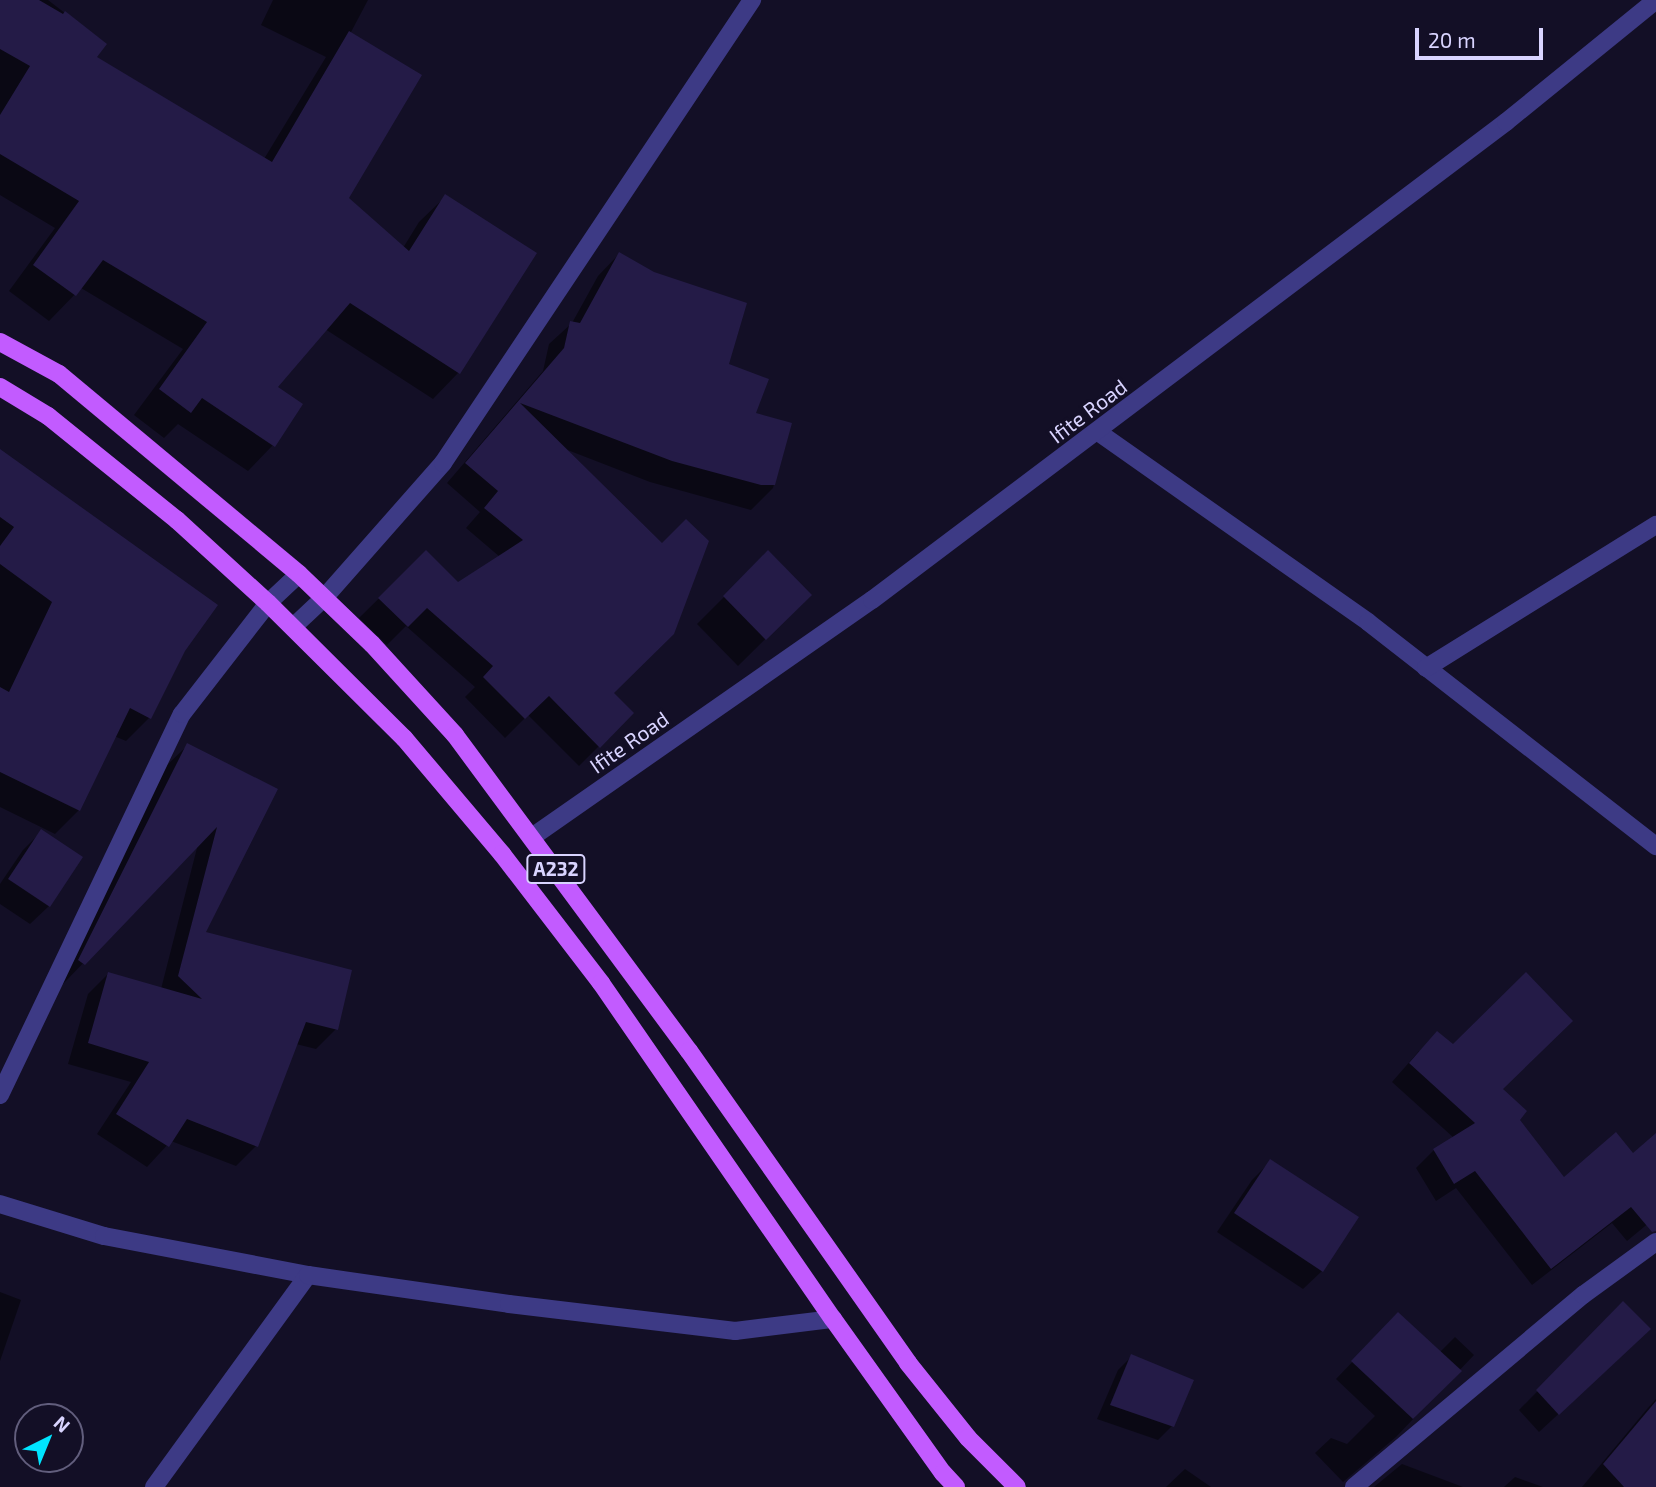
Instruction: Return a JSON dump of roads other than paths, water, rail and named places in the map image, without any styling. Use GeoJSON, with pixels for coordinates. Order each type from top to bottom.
{"type":"FeatureCollection","features":[{"type":"Feature","properties":{"kind":"main road","name":"A232"},"geometry":{"type":"LineString","coordinates":[[0,342],[59,374],[299,574],[372,644],[455,735],[689,1051],[908,1363],[968,1438],[1017,1487]]}},
{"type":"Feature","properties":{"kind":"main road","name":"A232"},"geometry":{"type":"LineString","coordinates":[[0,387],[48,416],[177,520],[293,627],[404,738],[502,854],[647,1047],[832,1318],[943,1473],[956,1487]]}},
{"type":"Feature","properties":{"kind":"street"},"geometry":{"type":"LineString","coordinates":[[293,627],[324,598],[443,463],[752,0]]}},
{"type":"Feature","properties":{"kind":"street","name":"Ifite Road"},"geometry":{"type":"LineString","coordinates":[[532,837],[872,600],[1098,432],[1506,122],[1656,0]]}},
{"type":"Feature","properties":{"kind":"street"},"geometry":{"type":"LineString","coordinates":[[1098,432],[1368,622],[1656,846]]}},
{"type":"Feature","properties":{"kind":"street"},"geometry":{"type":"LineString","coordinates":[[1426,668],[1656,525]]}},
{"type":"Feature","properties":{"kind":"street"},"geometry":{"type":"LineString","coordinates":[[0,1095],[182,714],[268,603],[299,574]]}},
{"type":"Feature","properties":{"kind":"street"},"geometry":{"type":"LineString","coordinates":[[0,1204],[104,1236],[308,1275],[509,1304],[735,1331],[832,1318]]}},
{"type":"Feature","properties":{"kind":"street"},"geometry":{"type":"LineString","coordinates":[[1354,1487],[1583,1295],[1656,1242]]}},
{"type":"Feature","properties":{"kind":"street"},"geometry":{"type":"LineString","coordinates":[[154,1487],[308,1275]]}}]}
